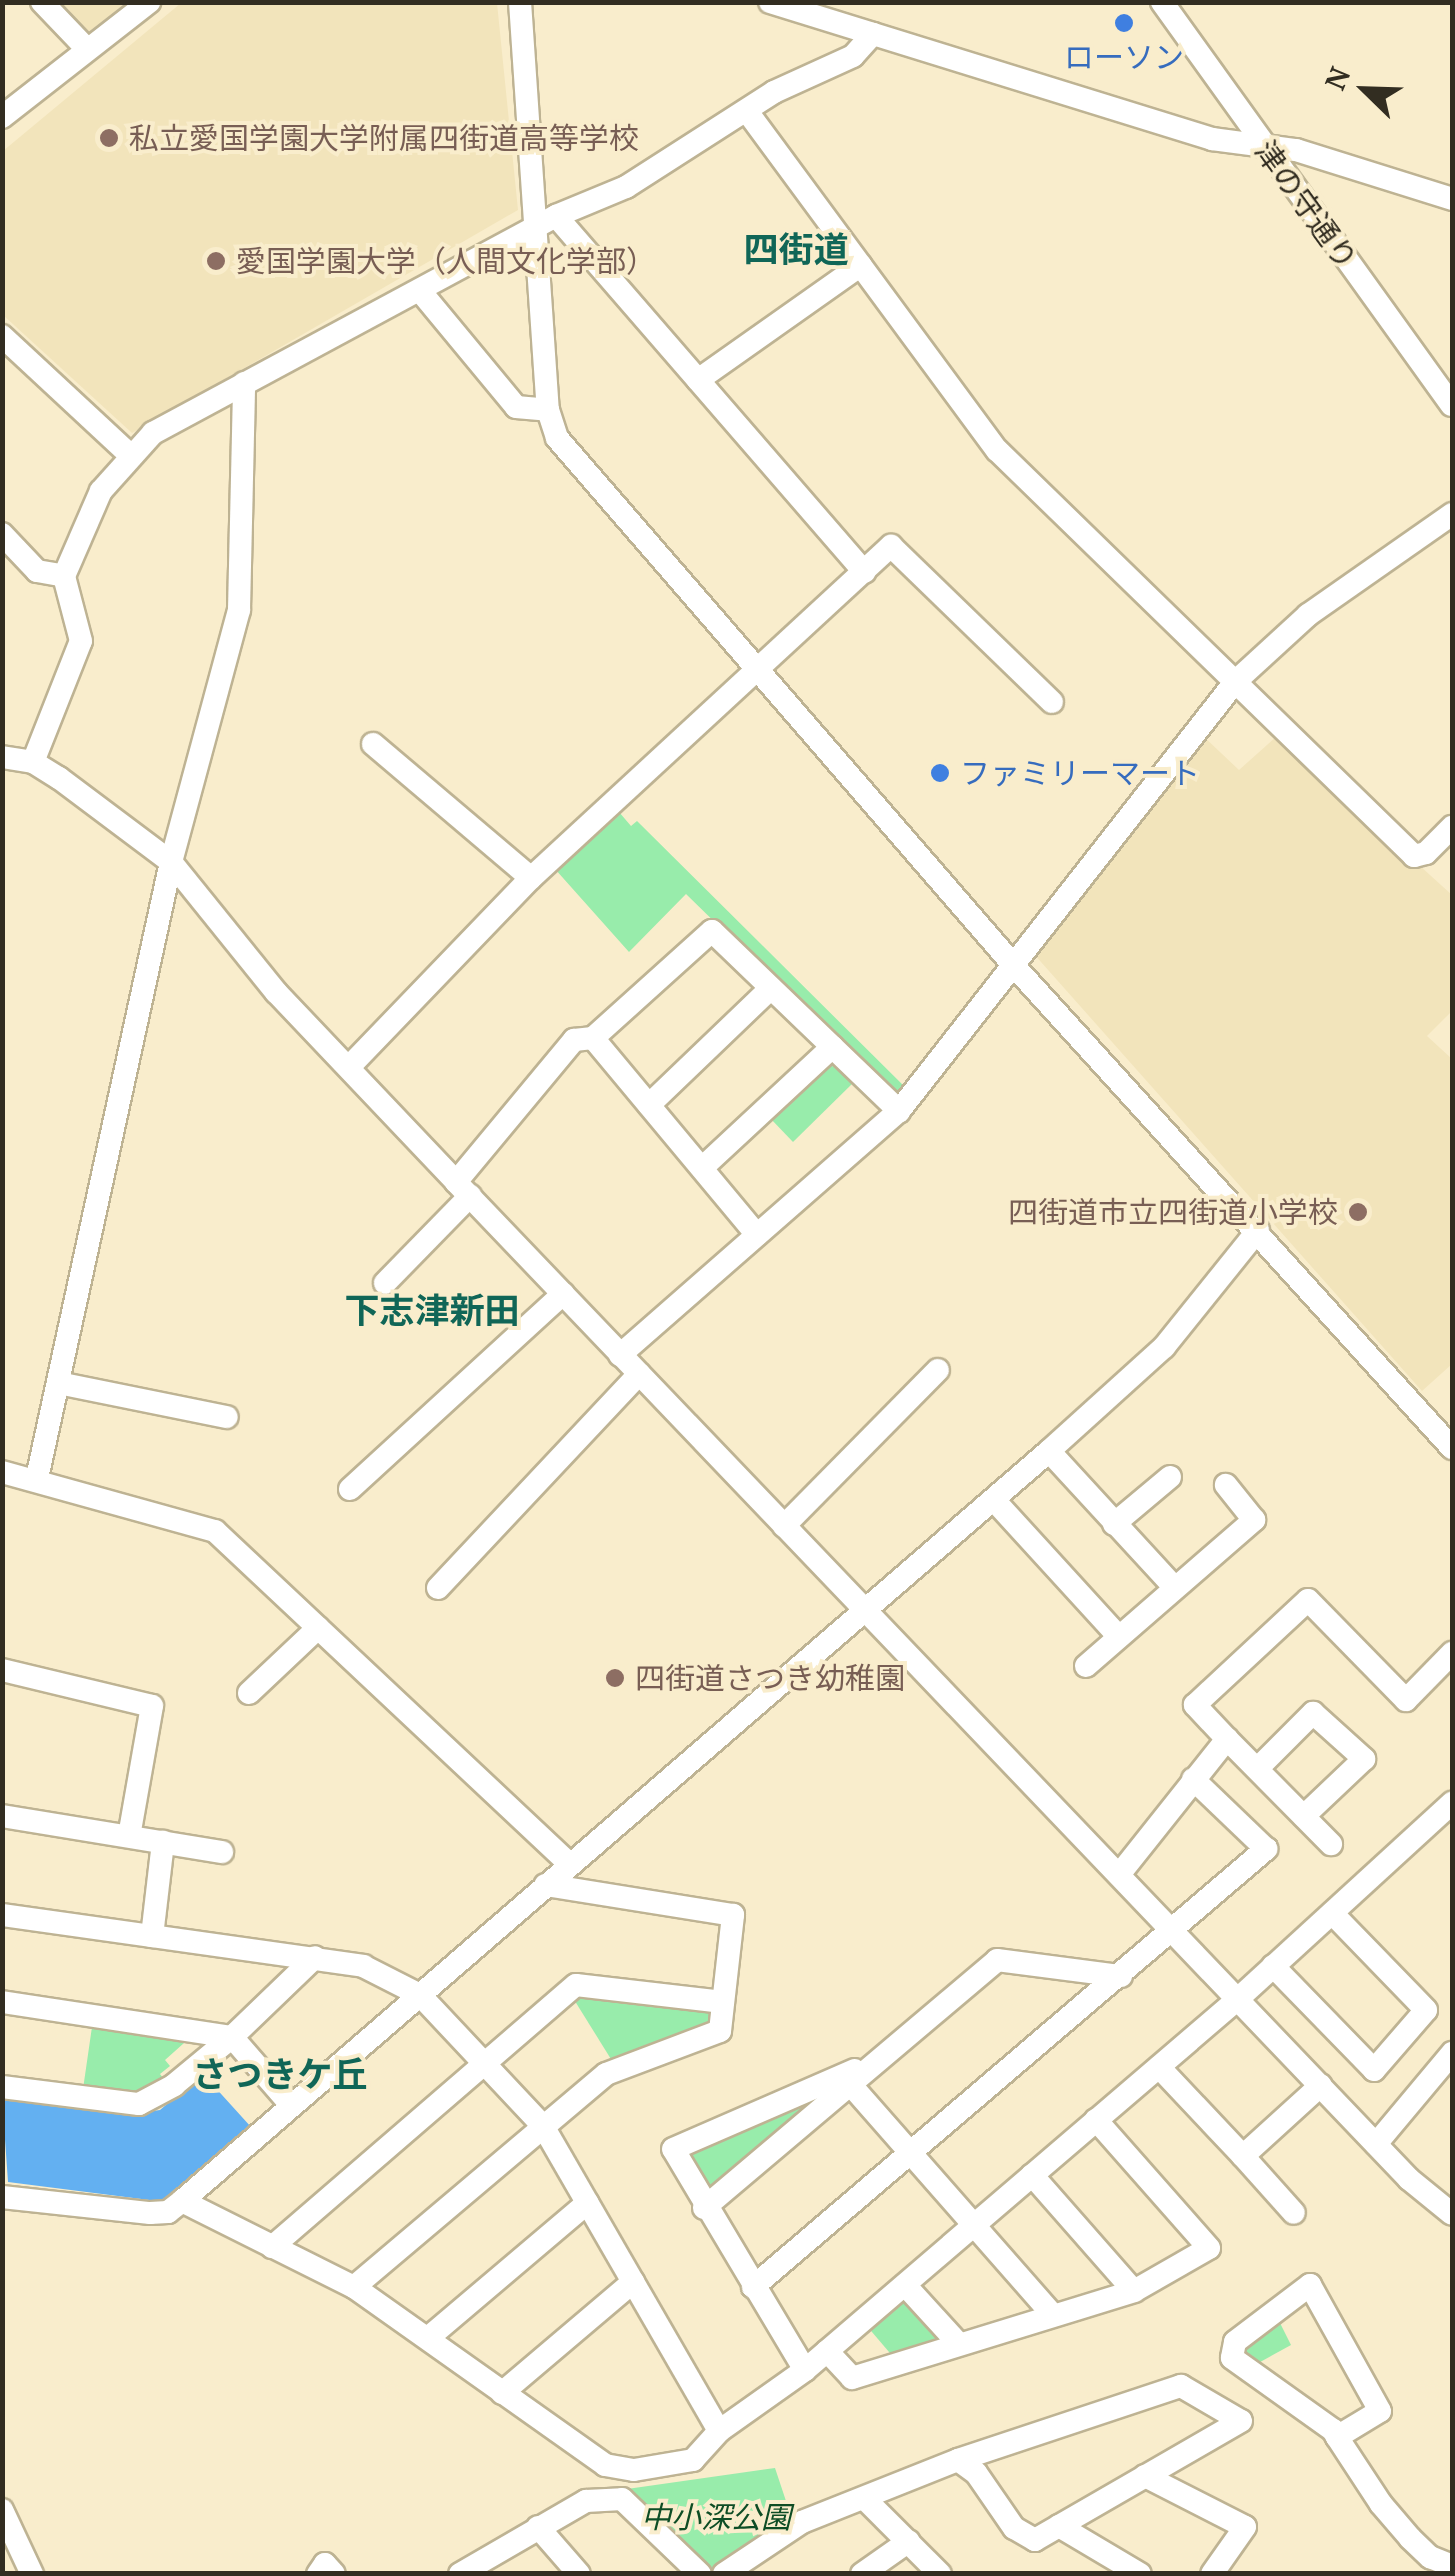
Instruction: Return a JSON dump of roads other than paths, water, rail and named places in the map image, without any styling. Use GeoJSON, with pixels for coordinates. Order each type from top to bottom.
{"type":"FeatureCollection","features":[{"type":"Feature","properties":{"kind":"street"},"geometry":{"type":"LineString","coordinates":[[42,2],[86,48]]}},
{"type":"Feature","properties":{"kind":"street"},"geometry":{"type":"LineString","coordinates":[[2,118],[149,2]]}},
{"type":"Feature","properties":{"kind":"street"},"geometry":{"type":"LineString","coordinates":[[520,2],[547,221],[548,410],[557,438],[763,670],[1015,967],[1258,1230],[1452,1448]]}},
{"type":"Feature","properties":{"kind":"street"},"geometry":{"type":"LineString","coordinates":[[770,2],[1212,139],[1261,143],[1452,199]]}},
{"type":"Feature","properties":{"kind":"street","name":"津の守通り"},"geometry":{"type":"LineString","coordinates":[[1170,6],[1261,143],[1452,405]]}},
{"type":"Feature","properties":{"kind":"street"},"geometry":{"type":"LineString","coordinates":[[33,762],[80,641],[64,576],[87,517],[130,455],[172,419],[421,292],[547,221],[626,187],[692,141],[749,114],[774,92],[854,56],[873,34]]}},
{"type":"Feature","properties":{"kind":"street"},"geometry":{"type":"LineString","coordinates":[[749,114],[997,450],[1414,856],[1426,853],[1452,828]]}},
{"type":"Feature","properties":{"kind":"street"},"geometry":{"type":"LineString","coordinates":[[547,221],[698,380],[864,572]]}},
{"type":"Feature","properties":{"kind":"street"},"geometry":{"type":"LineString","coordinates":[[698,380],[861,264]]}},
{"type":"Feature","properties":{"kind":"street"},"geometry":{"type":"LineString","coordinates":[[421,292],[516,406],[548,410]]}},
{"type":"Feature","properties":{"kind":"street"},"geometry":{"type":"LineString","coordinates":[[2,336],[130,455]]}},
{"type":"Feature","properties":{"kind":"street"},"geometry":{"type":"LineString","coordinates":[[37,1478],[171,862],[239,610],[244,383]]}},
{"type":"Feature","properties":{"kind":"street"},"geometry":{"type":"LineString","coordinates":[[620,1355],[899,1111],[1235,682],[1308,615],[1452,514]]}},
{"type":"Feature","properties":{"kind":"street"},"geometry":{"type":"LineString","coordinates":[[2,534],[37,571],[64,576]]}},
{"type":"Feature","properties":{"kind":"street"},"geometry":{"type":"LineString","coordinates":[[349,1068],[531,878],[763,670],[891,546],[1052,702]]}},
{"type":"Feature","properties":{"kind":"street"},"geometry":{"type":"LineString","coordinates":[[373,744],[531,878]]}},
{"type":"Feature","properties":{"kind":"street"},"geometry":{"type":"LineString","coordinates":[[2,756],[33,762],[171,862],[276,992],[863,1609],[1177,1929],[1376,2144],[1452,2214]]}},
{"type":"Feature","properties":{"kind":"street"},"geometry":{"type":"LineString","coordinates":[[386,1283],[463,1189],[574,1040],[593,1038],[712,932],[899,1111]]}},
{"type":"Feature","properties":{"kind":"street"},"geometry":{"type":"LineString","coordinates":[[649,1105],[770,988]]}},
{"type":"Feature","properties":{"kind":"street"},"geometry":{"type":"LineString","coordinates":[[593,1038],[757,1235]]}},
{"type":"Feature","properties":{"kind":"street"},"geometry":{"type":"LineString","coordinates":[[702,1168],[832,1047]]}},
{"type":"Feature","properties":{"kind":"street"},"geometry":{"type":"LineString","coordinates":[[2,2197],[168,2212],[1049,1452],[1164,1347],[1258,1230]]}},
{"type":"Feature","properties":{"kind":"street"},"geometry":{"type":"LineString","coordinates":[[350,1489],[563,1294]]}},
{"type":"Feature","properties":{"kind":"street"},"geometry":{"type":"LineString","coordinates":[[784,1526],[938,1370]]}},
{"type":"Feature","properties":{"kind":"street"},"geometry":{"type":"LineString","coordinates":[[438,1588],[638,1374]]}},
{"type":"Feature","properties":{"kind":"street"},"geometry":{"type":"LineString","coordinates":[[58,1383],[227,1417]]}},
{"type":"Feature","properties":{"kind":"street"},"geometry":{"type":"LineString","coordinates":[[1049,1452],[1175,1588]]}},
{"type":"Feature","properties":{"kind":"street"},"geometry":{"type":"LineString","coordinates":[[2,1472],[198,1522],[318,1628],[568,1864]]}},
{"type":"Feature","properties":{"kind":"street"},"geometry":{"type":"LineString","coordinates":[[1114,1524],[1170,1477]]}},
{"type":"Feature","properties":{"kind":"street"},"geometry":{"type":"LineString","coordinates":[[1086,1666],[1254,1520],[1226,1485]]}},
{"type":"Feature","properties":{"kind":"street"},"geometry":{"type":"LineString","coordinates":[[994,1500],[1119,1637]]}},
{"type":"Feature","properties":{"kind":"street"},"geometry":{"type":"LineString","coordinates":[[1330,1844],[1195,1705],[1308,1600],[1406,1700],[1452,1653]]}},
{"type":"Feature","properties":{"kind":"street"},"geometry":{"type":"LineString","coordinates":[[249,1692],[318,1628]]}},
{"type":"Feature","properties":{"kind":"street"},"geometry":{"type":"LineString","coordinates":[[2,1670],[152,1706],[129,1836]]}},
{"type":"Feature","properties":{"kind":"street"},"geometry":{"type":"LineString","coordinates":[[1258,1768],[1314,1713],[1364,1759],[1304,1816]]}},
{"type":"Feature","properties":{"kind":"street"},"geometry":{"type":"LineString","coordinates":[[1122,1872],[1227,1740]]}},
{"type":"Feature","properties":{"kind":"street"},"geometry":{"type":"LineString","coordinates":[[753,2286],[1122,1976],[1266,1848],[1193,1779]]}},
{"type":"Feature","properties":{"kind":"street"},"geometry":{"type":"LineString","coordinates":[[182,2201],[354,2286],[556,2436],[619,2468],[693,2460],[718,2431],[805,2370],[1239,1998],[1452,1803]]}},
{"type":"Feature","properties":{"kind":"street"},"geometry":{"type":"LineString","coordinates":[[2,1816],[222,1852]]}},
{"type":"Feature","properties":{"kind":"street"},"geometry":{"type":"LineString","coordinates":[[152,1936],[163,1842]]}},
{"type":"Feature","properties":{"kind":"street"},"geometry":{"type":"LineString","coordinates":[[354,2286],[606,2074],[720,2031],[732,1914],[545,1885]]}},
{"type":"Feature","properties":{"kind":"street"},"geometry":{"type":"LineString","coordinates":[[1274,1966],[1374,2070],[1426,2010],[1332,1913]]}},
{"type":"Feature","properties":{"kind":"street"},"geometry":{"type":"LineString","coordinates":[[2,1915],[316,1957],[363,1966],[420,1995],[543,2126],[718,2431]]}},
{"type":"Feature","properties":{"kind":"street"},"geometry":{"type":"LineString","coordinates":[[2,2087],[138,2104],[180,2082],[316,1957]]}},
{"type":"Feature","properties":{"kind":"street"},"geometry":{"type":"LineString","coordinates":[[704,2208],[846,2080],[878,2060],[998,1960],[1122,1976]]}},
{"type":"Feature","properties":{"kind":"street"},"geometry":{"type":"LineString","coordinates":[[272,2246],[576,1985],[724,2002]]}},
{"type":"Feature","properties":{"kind":"street"},"geometry":{"type":"LineString","coordinates":[[2,2002],[232,2037],[292,2106]]}},
{"type":"Feature","properties":{"kind":"street"},"geometry":{"type":"LineString","coordinates":[[1376,2144],[1452,2053]]}},
{"type":"Feature","properties":{"kind":"street"},"geometry":{"type":"LineString","coordinates":[[1159,2067],[1294,2213]]}},
{"type":"Feature","properties":{"kind":"street"},"geometry":{"type":"LineString","coordinates":[[846,2080],[1050,2312]]}},
{"type":"Feature","properties":{"kind":"street"},"geometry":{"type":"LineString","coordinates":[[805,2370],[704,2208],[673,2149],[846,2080]]}},
{"type":"Feature","properties":{"kind":"street"},"geometry":{"type":"LineString","coordinates":[[1243,2156],[1322,2085]]}},
{"type":"Feature","properties":{"kind":"street"},"geometry":{"type":"LineString","coordinates":[[827,2351],[852,2378],[1050,2312],[1134,2290],[1210,2248],[1096,2120]]}},
{"type":"Feature","properties":{"kind":"street"},"geometry":{"type":"LineString","coordinates":[[1032,2175],[1134,2290]]}},
{"type":"Feature","properties":{"kind":"street"},"geometry":{"type":"LineString","coordinates":[[428,2338],[587,2203]]}},
{"type":"Feature","properties":{"kind":"street"},"geometry":{"type":"LineString","coordinates":[[502,2393],[633,2282]]}},
{"type":"Feature","properties":{"kind":"street"},"geometry":{"type":"LineString","coordinates":[[905,2284],[958,2343]]}},
{"type":"Feature","properties":{"kind":"street"},"geometry":{"type":"LineString","coordinates":[[1337,2437],[1380,2411],[1310,2285],[1235,2342],[1232,2358],[1337,2437],[1410,2538],[1430,2557],[1452,2566]]}},
{"type":"Feature","properties":{"kind":"street"},"geometry":{"type":"LineString","coordinates":[[724,2574],[802,2522],[867,2501],[958,2460],[1181,2386],[1240,2420],[1035,2540],[1014,2528],[976,2473],[958,2460]]}},
{"type":"Feature","properties":{"kind":"street"},"geometry":{"type":"LineString","coordinates":[[1146,2476],[1246,2527],[1212,2574]]}},
{"type":"Feature","properties":{"kind":"street"},"geometry":{"type":"LineString","coordinates":[[460,2574],[586,2502],[622,2499],[700,2574]]}},
{"type":"Feature","properties":{"kind":"street"},"geometry":{"type":"LineString","coordinates":[[867,2501],[940,2574]]}},
{"type":"Feature","properties":{"kind":"street"},"geometry":{"type":"LineString","coordinates":[[2,2510],[30,2573]]}},
{"type":"Feature","properties":{"kind":"street"},"geometry":{"type":"LineString","coordinates":[[1060,2526],[1140,2574]]}},
{"type":"Feature","properties":{"kind":"street"},"geometry":{"type":"LineString","coordinates":[[538,2527],[579,2574]]}},
{"type":"Feature","properties":{"kind":"street"},"geometry":{"type":"LineString","coordinates":[[862,2574],[909,2542]]}},
{"type":"Feature","properties":{"kind":"street"},"geometry":{"type":"LineString","coordinates":[[318,2574],[325,2564],[334,2574]]}},
{"type":"Feature","properties":{"kind":"water"},"geometry":{"type":"Polygon","coordinates":[[[203,2074],[251,2127],[165,2202],[8,2182],[2,2097],[133,2114],[160,2110],[203,2074]]]}},
{"type":"Feature","properties":{"kind":"place","name":"ローソン"},"geometry":{"type":"Point","coordinates":[1124,23]}},
{"type":"Feature","properties":{"kind":"place","name":"私立愛国学園大学附属四街道高等学校"},"geometry":{"type":"Point","coordinates":[109,138]}},
{"type":"Feature","properties":{"kind":"place","name":"愛国学園大学（人間文化学部）"},"geometry":{"type":"Point","coordinates":[216,261]}},
{"type":"Feature","properties":{"kind":"place","name":"ファミリーマート"},"geometry":{"type":"Point","coordinates":[940,773]}},
{"type":"Feature","properties":{"kind":"place","name":"四街道市立四街道小学校"},"geometry":{"type":"Point","coordinates":[1358,1212]}},
{"type":"Feature","properties":{"kind":"place","name":"四街道さつき幼稚園"},"geometry":{"type":"Point","coordinates":[615,1678]}},
{"type":"Feature","properties":{"kind":"district","name":"四街道"},"geometry":{"type":"Point","coordinates":[796,249]}},
{"type":"Feature","properties":{"kind":"district","name":"下志津新田"},"geometry":{"type":"Point","coordinates":[432,1310]}},
{"type":"Feature","properties":{"kind":"district","name":"さつきケ丘"},"geometry":{"type":"Point","coordinates":[280,2074]}},
{"type":"Feature","properties":{"kind":"park label","name":"中小深公園"},"geometry":{"type":"Point","coordinates":[716,2517]}}]}
